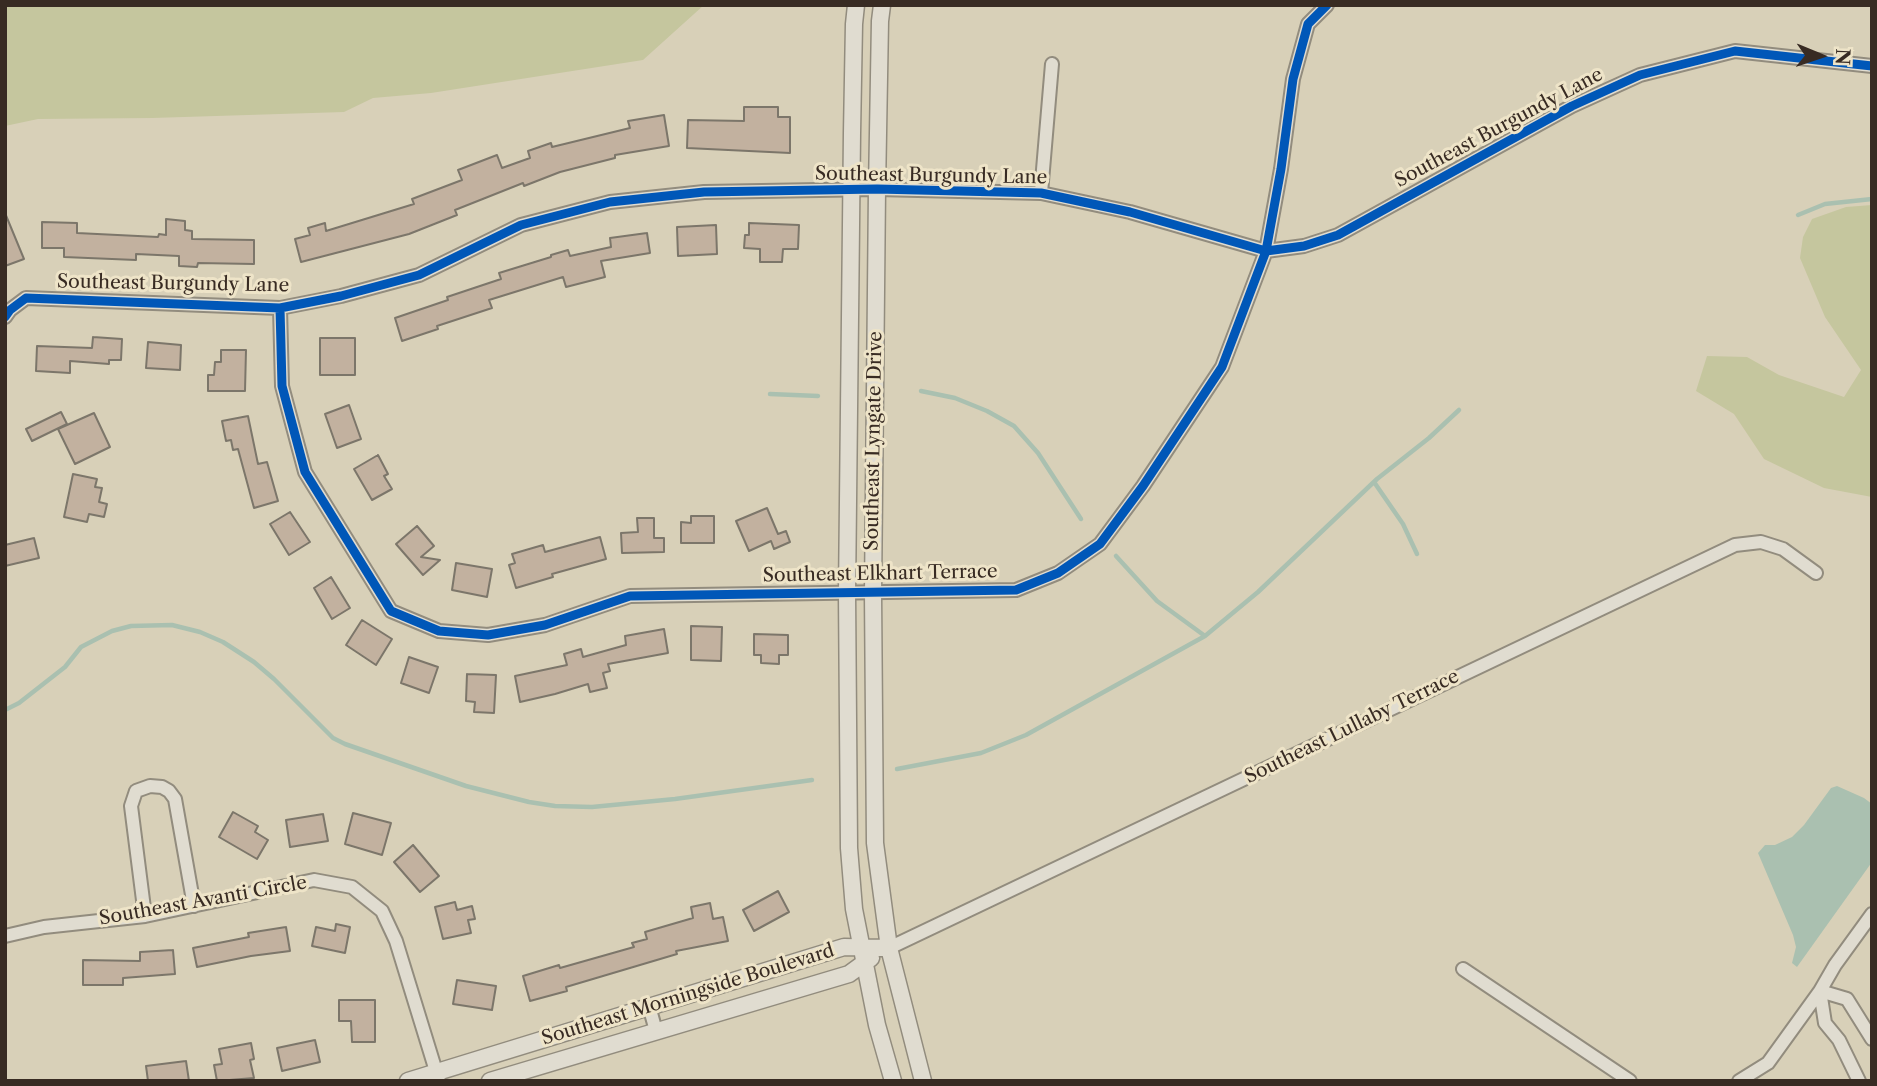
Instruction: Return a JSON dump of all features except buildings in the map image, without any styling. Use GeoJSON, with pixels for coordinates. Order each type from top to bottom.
{"type":"FeatureCollection","features":[{"type":"Feature","properties":{"kind":"street","name":"Southeast Lyngate Drive"},"geometry":{"type":"LineString","coordinates":[[856,5],[853,24],[846,593],[849,848],[854,909],[877,1025],[893,1081]]}},
{"type":"Feature","properties":{"kind":"street","name":"Southeast Lyngate Drive"},"geometry":{"type":"LineString","coordinates":[[882,5],[877,189],[873,593],[875,843],[888,948],[923,1081]]}},
{"type":"Feature","properties":{"kind":"street","name":"Southeast Elkhart Terrace"},"geometry":{"type":"LineString","coordinates":[[279,308],[282,386],[305,472],[391,611],[439,631],[488,635],[545,625],[630,596],[1016,590],[1058,573],[1100,544],[1143,486],[1222,367],[1266,251],[1282,169],[1293,79],[1308,24],[1327,5]]}},
{"type":"Feature","properties":{"kind":"street","name":"Southeast Burgundy Lane"},"geometry":{"type":"LineString","coordinates":[[5,317],[26,298],[279,308],[341,296],[419,275],[521,225],[610,202],[704,192],[877,189],[1041,193],[1130,212],[1266,251],[1304,246],[1338,234],[1572,106],[1640,75],[1735,51],[1872,66]]}},
{"type":"Feature","properties":{"kind":"street"},"geometry":{"type":"LineString","coordinates":[[1041,193],[1052,64]]}},
{"type":"Feature","properties":{"kind":"street","name":"Southeast Lullaby Terrace"},"geometry":{"type":"LineString","coordinates":[[888,948],[1735,545],[1761,542],[1783,549],[1816,573]]}},
{"type":"Feature","properties":{"kind":"street"},"geometry":{"type":"LineString","coordinates":[[145,916],[131,806],[136,791],[150,786],[162,787],[175,799],[194,906]]}},
{"type":"Feature","properties":{"kind":"street","name":"Southeast Avanti Circle"},"geometry":{"type":"LineString","coordinates":[[5,936],[44,927],[145,916],[314,880],[352,887],[382,911],[438,1076]]}},
{"type":"Feature","properties":{"kind":"street"},"geometry":{"type":"LineString","coordinates":[[1739,1081],[1768,1063],[1821,991],[1835,965],[1872,914]]}},
{"type":"Feature","properties":{"kind":"street","name":"Southeast Morningside Boulevard"},"geometry":{"type":"LineString","coordinates":[[408,1081],[438,1076],[649,1006],[844,947],[863,953],[888,948]]}},
{"type":"Feature","properties":{"kind":"street","name":"Southeast Morningside Boulevard"},"geometry":{"type":"LineString","coordinates":[[491,1081],[849,974],[863,953]]}},
{"type":"Feature","properties":{"kind":"street"},"geometry":{"type":"LineString","coordinates":[[1463,969],[1630,1081]]}},
{"type":"Feature","properties":{"kind":"street"},"geometry":{"type":"LineString","coordinates":[[1821,991],[1847,999],[1872,1039]]}},
{"type":"Feature","properties":{"kind":"street"},"geometry":{"type":"LineString","coordinates":[[1821,991],[1825,1023],[1839,1040],[1858,1081]]}},
{"type":"Feature","properties":{"kind":"street"},"geometry":{"type":"LineString","coordinates":[[649,1006],[656,1031]]}},
{"type":"Feature","properties":{"kind":"green space"},"geometry":{"type":"Polygon","coordinates":[[[5,5],[704,5],[643,60],[431,93],[373,98],[344,112],[38,119],[5,126],[5,5]]]}},
{"type":"Feature","properties":{"kind":"green space"},"geometry":{"type":"Polygon","coordinates":[[[1872,205],[1872,497],[1824,488],[1764,459],[1734,414],[1696,391],[1707,356],[1747,357],[1779,375],[1844,397],[1861,370],[1825,317],[1800,258],[1803,237],[1812,219],[1846,207],[1872,205]]]}},
{"type":"Feature","properties":{"kind":"shaded area"},"geometry":{"type":"Polygon","coordinates":[[[1837,786],[1872,804],[1872,862],[1797,967],[1792,963],[1796,947],[1793,935],[1758,853],[1765,845],[1775,845],[1792,837],[1831,788],[1837,786]]]}},
{"type":"Feature","properties":{"kind":"waterway"},"geometry":{"type":"LineString","coordinates":[[1798,215],[1825,204],[1872,199]]}},
{"type":"Feature","properties":{"kind":"waterway"},"geometry":{"type":"LineString","coordinates":[[921,391],[955,398],[1014,426],[1038,453],[1081,519]]}},
{"type":"Feature","properties":{"kind":"waterway"},"geometry":{"type":"LineString","coordinates":[[770,394],[818,396]]}},
{"type":"Feature","properties":{"kind":"waterway"},"geometry":{"type":"LineString","coordinates":[[897,769],[981,753],[1026,735],[1205,636],[1258,592],[1377,479],[1429,438],[1459,410]]}},
{"type":"Feature","properties":{"kind":"waterway"},"geometry":{"type":"LineString","coordinates":[[1374,482],[1403,524],[1417,554]]}},
{"type":"Feature","properties":{"kind":"waterway"},"geometry":{"type":"LineString","coordinates":[[1116,556],[1157,601],[1205,636]]}},
{"type":"Feature","properties":{"kind":"waterway"},"geometry":{"type":"LineString","coordinates":[[5,710],[19,703],[65,667],[81,647],[112,631],[131,626],[172,625],[200,632],[223,642],[254,662],[333,738],[345,744],[466,786],[529,802],[592,807],[675,799],[812,780]]}},
{"type":"Feature","properties":{"kind":"cycle path"},"geometry":{"type":"LineString","coordinates":[[280,308],[282,386],[305,472],[391,611],[439,631],[488,635],[545,625],[630,596],[1016,590],[1058,573],[1100,544],[1143,486],[1222,367],[1266,251],[1281,169],[1293,79],[1308,24],[1327,5]]}},
{"type":"Feature","properties":{"kind":"cycle path"},"geometry":{"type":"LineString","coordinates":[[5,317],[26,298],[280,308],[341,296],[419,275],[521,225],[610,202],[704,192],[877,189],[1041,193],[1130,212],[1266,251],[1304,246],[1338,235],[1572,106],[1640,75],[1735,51],[1872,66]]}}]}
